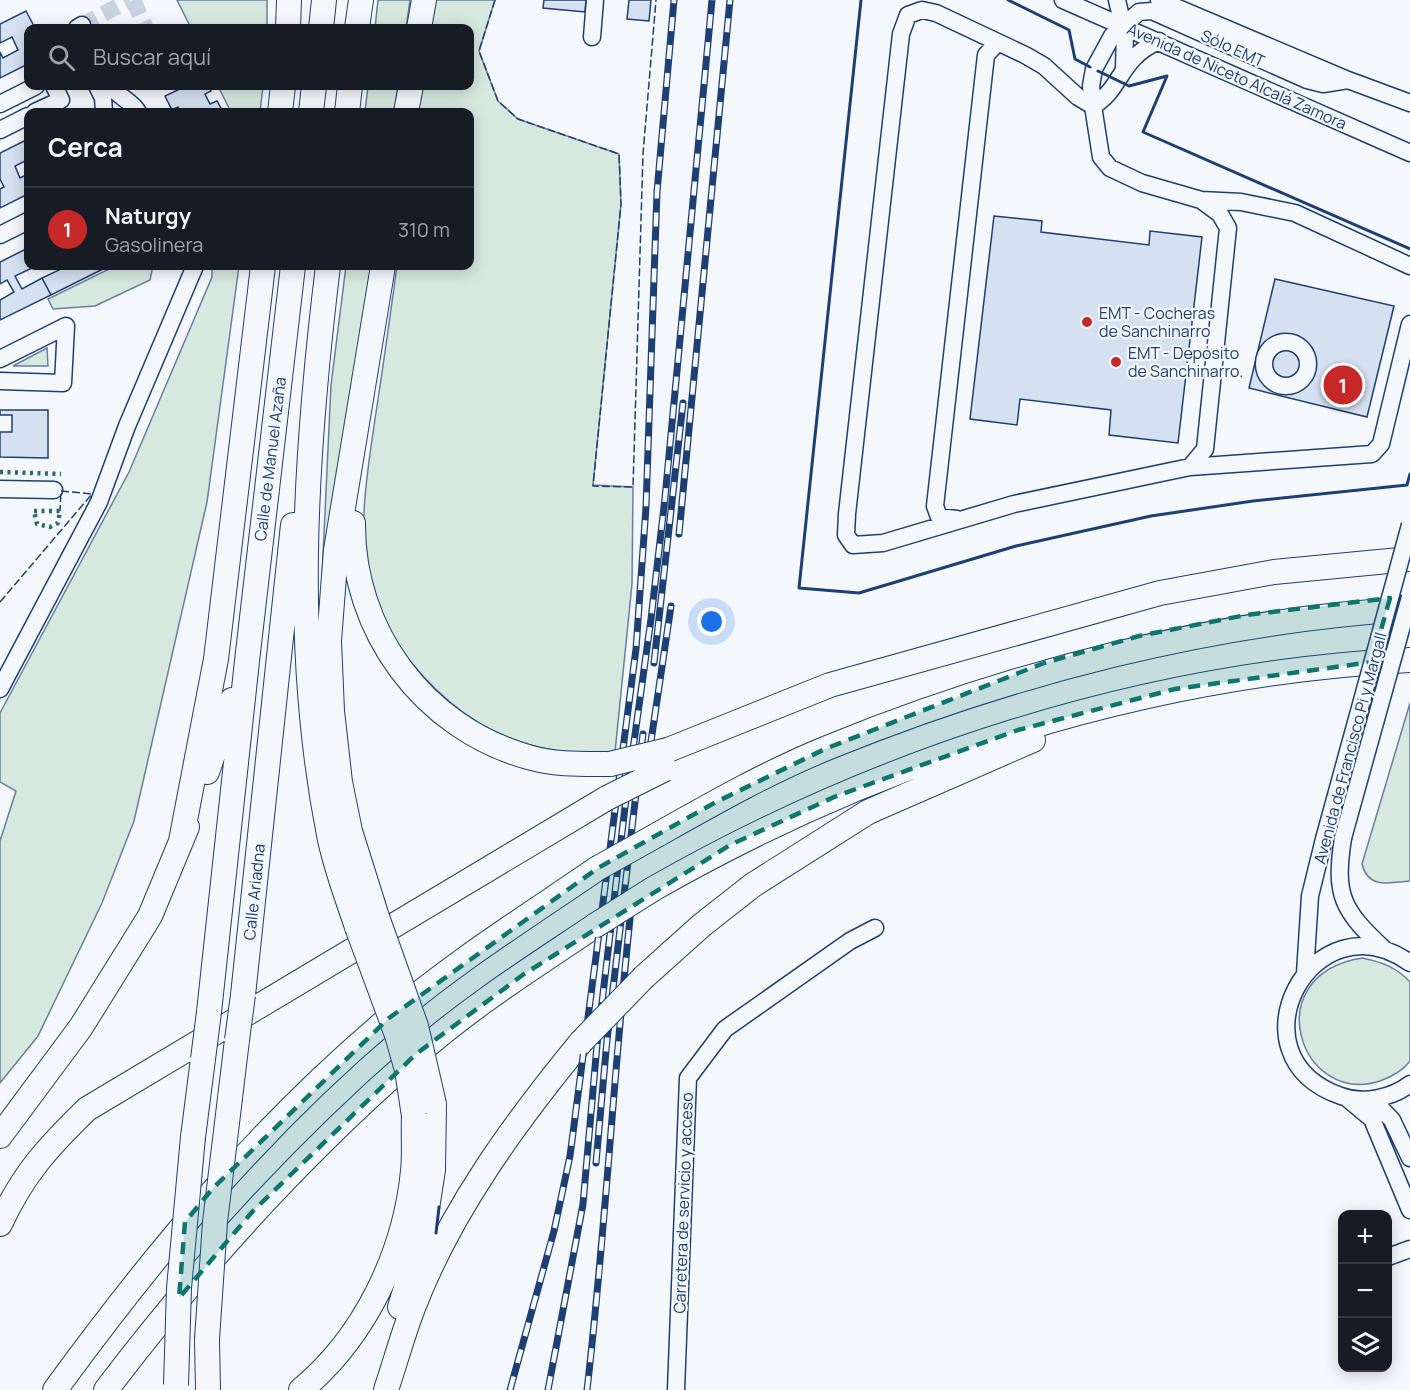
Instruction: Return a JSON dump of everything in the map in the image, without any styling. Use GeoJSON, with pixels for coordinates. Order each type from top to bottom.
{"type":"FeatureCollection","features":[{"type":"Feature","properties":{"kind":"highway"},"geometry":{"type":"LineString","coordinates":[[288,24],[289,0]]}},
{"type":"Feature","properties":{"kind":"highway"},"geometry":{"type":"LineString","coordinates":[[321,24],[324,0]]}},
{"type":"Feature","properties":{"kind":"highway"},"geometry":{"type":"LineString","coordinates":[[358,24],[361,0]]}},
{"type":"Feature","properties":{"kind":"highway"},"geometry":{"type":"LineString","coordinates":[[420,24],[424,0]]}},
{"type":"Feature","properties":{"kind":"highway"},"geometry":{"type":"LineString","coordinates":[[280,108],[283,90]]}},
{"type":"Feature","properties":{"kind":"highway"},"geometry":{"type":"LineString","coordinates":[[311,108],[314,90]]}},
{"type":"Feature","properties":{"kind":"highway"},"geometry":{"type":"LineString","coordinates":[[347,108],[350,90]]}},
{"type":"Feature","properties":{"kind":"highway"},"geometry":{"type":"LineString","coordinates":[[407,108],[410,90]]}},
{"type":"Feature","properties":{"kind":"highway"},"geometry":{"type":"LineString","coordinates":[[181,841],[216,659],[262,270]]}},
{"type":"Feature","properties":{"kind":"highway","name":"Calle de Manuel Azaña"},"geometry":{"type":"LineString","coordinates":[[248,652],[293,270]]}},
{"type":"Feature","properties":{"kind":"highway","name":"Calle de Manuel Azaña"},"geometry":{"type":"LineString","coordinates":[[312,395],[328,270]]}},
{"type":"Feature","properties":{"kind":"highway"},"geometry":{"type":"LineString","coordinates":[[375,1390],[423,1234],[433,1170],[424,1110],[407,1070],[367,922],[340,782],[332,711],[329,653],[336,550],[382,270]]}},
{"type":"Feature","properties":{"kind":"highway"},"geometry":{"type":"LineString","coordinates":[[312,395],[306,528],[309,695],[315,754],[330,838],[367,922]]}},
{"type":"Feature","properties":{"kind":"highway","name":"Calle Ariadna"},"geometry":{"type":"LineString","coordinates":[[208,1390],[207,1339],[215,1222],[243,995],[301,439],[312,395]]}},
{"type":"Feature","properties":{"kind":"highway"},"geometry":{"type":"LineString","coordinates":[[355,446],[353,554],[360,592],[389,654],[411,683],[466,728],[495,744],[528,757],[558,763],[610,764],[666,760]]}},
{"type":"Feature","properties":{"kind":"highway"},"geometry":{"type":"LineString","coordinates":[[0,1224],[15,1192],[45,1149],[87,1109],[607,798],[666,760],[942,654],[1161,593],[1274,572],[1410,559]]}},
{"type":"Feature","properties":{"kind":"highway"},"geometry":{"type":"LineString","coordinates":[[55,1390],[126,1292],[206,1197],[297,1102],[389,1018],[498,937],[598,868],[716,802],[825,749],[957,700],[1044,663],[1139,636],[1246,615],[1358,600],[1410,597]]}},
{"type":"Feature","properties":{"kind":"highway"},"geometry":{"type":"LineString","coordinates":[[957,700],[1084,663],[1266,624],[1356,612],[1410,609]]}},
{"type":"Feature","properties":{"kind":"highway"},"geometry":{"type":"LineString","coordinates":[[0,1136],[81,1027],[150,916],[181,841],[248,652]]}},
{"type":"Feature","properties":{"kind":"highway","name":"Calle Ariadna"},"geometry":{"type":"LineString","coordinates":[[176,1388],[179,1288],[193,1137],[209,1012],[248,652]]}},
{"type":"Feature","properties":{"kind":"highway"},"geometry":{"type":"LineString","coordinates":[[106,1390],[161,1317],[246,1220],[332,1131],[416,1054],[524,974],[596,925],[730,845],[844,793],[956,750],[1018,730],[1174,689],[1294,669],[1410,660]]}},
{"type":"Feature","properties":{"kind":"highway"},"geometry":{"type":"LineString","coordinates":[[386,1390],[414,1306],[449,1231],[495,1158],[555,1074],[581,1042],[644,977],[702,925],[753,885],[868,812],[1111,705]]}},
{"type":"Feature","properties":{"kind":"highway"},"geometry":{"type":"LineString","coordinates":[[301,1390],[351,1339],[397,1248],[424,1110]]}},
{"type":"Feature","properties":{"kind":"street"},"geometry":{"type":"LineString","coordinates":[[592,37],[595,0]]}},
{"type":"Feature","properties":{"kind":"street","name":"Avenida de Niceto Alcalá Zamora"},"geometry":{"type":"LineString","coordinates":[[1063,0],[1410,153]]}},
{"type":"Feature","properties":{"kind":"street"},"geometry":{"type":"LineString","coordinates":[[1117,0],[1124,26],[1126,49],[1124,67]]}},
{"type":"Feature","properties":{"kind":"street"},"geometry":{"type":"LineString","coordinates":[[1159,0],[1348,80],[1410,103]]}},
{"type":"Feature","properties":{"kind":"street"},"geometry":{"type":"LineString","coordinates":[[1159,41],[1141,50],[1124,67],[1108,94],[1093,106],[1078,97],[1044,66],[936,13],[922,10],[908,15],[901,34],[846,535],[853,544],[882,543],[1014,504],[1190,467],[1372,454],[1382,444],[1410,324]]}},
{"type":"Feature","properties":{"kind":"street","name":"Sólo EMT"},"geometry":{"type":"LineString","coordinates":[[1202,200],[1142,183],[1110,168],[1101,157],[1091,86],[1094,69],[1108,42],[1139,12],[1152,11],[1307,80],[1323,84],[1348,80]]}},
{"type":"Feature","properties":{"kind":"street"},"geometry":{"type":"LineString","coordinates":[[961,519],[939,517],[935,506],[986,55],[997,43]]}},
{"type":"Feature","properties":{"kind":"street"},"geometry":{"type":"LineString","coordinates":[[0,104],[28,90]]}},
{"type":"Feature","properties":{"kind":"street"},"geometry":{"type":"LineString","coordinates":[[44,108],[61,100],[56,90]]}},
{"type":"Feature","properties":{"kind":"street"},"geometry":{"type":"LineString","coordinates":[[99,90],[103,98],[104,108]]}},
{"type":"Feature","properties":{"kind":"street"},"geometry":{"type":"LineString","coordinates":[[113,90],[129,108]]}},
{"type":"Feature","properties":{"kind":"street"},"geometry":{"type":"LineString","coordinates":[[0,130],[24,118]]}},
{"type":"Feature","properties":{"kind":"street"},"geometry":{"type":"LineString","coordinates":[[1190,467],[1205,449],[1228,228],[1220,214],[1202,200]]}},
{"type":"Feature","properties":{"kind":"street"},"geometry":{"type":"LineString","coordinates":[[1202,200],[1241,202],[1295,213],[1410,266]]}},
{"type":"Feature","properties":{"kind":"street"},"geometry":{"type":"LineString","coordinates":[[0,235],[24,222]]}},
{"type":"Feature","properties":{"kind":"street"},"geometry":{"type":"LineString","coordinates":[[0,689],[99,502],[127,426],[193,270]]}},
{"type":"Feature","properties":{"kind":"street"},"geometry":{"type":"LineString","coordinates":[[0,359],[66,326],[63,383],[0,381]]}},
{"type":"Feature","properties":{"kind":"street"},"geometry":{"type":"LineString","coordinates":[[0,489],[54,490]]}},
{"type":"Feature","properties":{"kind":"street","name":"Avenida de Francisco Pi y Margall"},"geometry":{"type":"LineString","coordinates":[[1305,973],[1310,896],[1410,525]]}},
{"type":"Feature","properties":{"kind":"street","name":"Avenida de Francisco Pi y Margall"},"geometry":{"type":"LineString","coordinates":[[1385,950],[1354,921],[1341,895],[1339,863],[1343,838],[1410,597]]}},
{"type":"Feature","properties":{"kind":"street","name":"Carretera de servicio y acceso"},"geometry":{"type":"LineString","coordinates":[[676,1390],[688,1078],[726,1029],[849,941],[874,927]]}},
{"type":"Feature","properties":{"kind":"street"},"geometry":{"type":"LineString","coordinates":[[1410,945],[1410,963],[1385,950],[1363,946],[1341,950],[1321,959],[1305,973],[1291,993],[1286,1030],[1290,1050],[1313,1081],[1329,1092],[1348,1099],[1372,1119],[1410,1210]]}},
{"type":"Feature","properties":{"kind":"street"},"geometry":{"type":"LineString","coordinates":[[1348,1099],[1372,1099],[1403,1088],[1403,1139]]}},
{"type":"Feature","properties":{"kind":"street"},"geometry":{"type":"LineString","coordinates":[[1372,1099],[1392,1120],[1403,1139],[1410,1158]]}},
{"type":"Feature","properties":{"kind":"street"},"geometry":{"type":"LineString","coordinates":[[1392,1256],[1410,1249]]}},
{"type":"Feature","properties":{"kind":"highlighted area"},"geometry":{"type":"Polygon","coordinates":[[[1390,598],[1372,662],[1175,689],[1018,730],[834,797],[730,845],[524,974],[416,1054],[253,1211],[179,1298],[185,1222],[213,1188],[389,1018],[598,868],[716,802],[825,749],[1044,663],[1139,636],[1246,615],[1390,598]]]}},
{"type":"Feature","properties":{"kind":"shaded area"},"geometry":{"type":"Polygon","coordinates":[[[177,0],[267,0],[267,24],[189,24],[177,0]]]}},
{"type":"Feature","properties":{"kind":"shaded area"},"geometry":{"type":"Polygon","coordinates":[[[378,0],[410,0],[407,24],[375,24],[378,0]]]}},
{"type":"Feature","properties":{"kind":"shaded area"},"geometry":{"type":"Polygon","coordinates":[[[434,0],[495,0],[479,51],[498,101],[518,119],[619,154],[621,204],[593,485],[633,487],[632,584],[615,752],[570,752],[527,744],[507,737],[468,716],[423,676],[399,646],[381,614],[369,578],[364,539],[365,498],[396,270],[474,270],[474,108],[419,108],[421,90],[474,90],[474,24],[431,24],[434,0]]]}},
{"type":"Feature","properties":{"kind":"shaded area"},"geometry":{"type":"Polygon","coordinates":[[[220,90],[263,90],[260,108],[229,108],[220,90]]]}},
{"type":"Feature","properties":{"kind":"shaded area"},"geometry":{"type":"Polygon","coordinates":[[[368,90],[397,90],[395,108],[365,108],[368,90]]]}},
{"type":"Feature","properties":{"kind":"shaded area"},"geometry":{"type":"Polygon","coordinates":[[[107,270],[152,270],[150,280],[95,306],[53,309],[48,299],[107,270]]]}},
{"type":"Feature","properties":{"kind":"shaded area"},"geometry":{"type":"Polygon","coordinates":[[[212,270],[238,270],[207,502],[134,821],[102,903],[38,1036],[0,1083],[0,841],[16,791],[0,782],[0,713],[129,472],[212,277],[212,270]]]}},
{"type":"Feature","properties":{"kind":"shaded area"},"geometry":{"type":"Polygon","coordinates":[[[345,270],[370,270],[322,576],[331,385],[345,270]]]}},
{"type":"Feature","properties":{"kind":"shaded area"},"geometry":{"type":"Polygon","coordinates":[[[47,348],[48,366],[13,366],[47,348]]]}},
{"type":"Feature","properties":{"kind":"shaded area"},"geometry":{"type":"Polygon","coordinates":[[[1410,703],[1410,881],[1380,883],[1369,877],[1362,864],[1410,703]]]}},
{"type":"Feature","properties":{"kind":"shaded area"},"geometry":{"type":"Polygon","coordinates":[[[1362,958],[1388,966],[1410,982],[1410,1061],[1400,1071],[1380,1081],[1352,1084],[1329,1075],[1311,1058],[1301,1036],[1300,1011],[1309,988],[1329,969],[1362,958]]]}},
{"type":"Feature","properties":{"kind":"building"},"geometry":{"type":"Polygon","coordinates":[[[544,0],[586,0],[585,12],[543,8],[544,0]]]}},
{"type":"Feature","properties":{"kind":"building"},"geometry":{"type":"Polygon","coordinates":[[[629,0],[651,0],[649,21],[627,19],[629,0]]]}},
{"type":"Feature","properties":{"kind":"building"},"geometry":{"type":"Polygon","coordinates":[[[26,11],[33,24],[24,24],[24,66],[0,78],[0,52],[3,58],[18,50],[12,37],[0,43],[0,24],[26,11]]]}},
{"type":"Feature","properties":{"kind":"building"},"geometry":{"type":"Polygon","coordinates":[[[178,90],[211,90],[205,94],[210,104],[217,101],[221,108],[171,108],[165,96],[178,90]]]}},
{"type":"Feature","properties":{"kind":"building"},"geometry":{"type":"Polygon","coordinates":[[[24,141],[24,162],[15,166],[20,178],[24,176],[24,196],[0,208],[0,189],[4,187],[0,179],[0,153],[24,141]]]}},
{"type":"Feature","properties":{"kind":"building","name":"EMT - Cocheras de Sanchinarro"},"geometry":{"type":"Polygon","coordinates":[[[994,216],[1042,221],[1041,232],[1149,245],[1150,231],[1202,237],[1178,443],[1109,435],[1111,410],[1020,399],[1017,425],[970,419],[994,216]]]}},
{"type":"Feature","properties":{"kind":"building"},"geometry":{"type":"Polygon","coordinates":[[[24,250],[24,270],[28,270],[15,276],[22,289],[42,278],[51,295],[0,320],[0,300],[14,292],[7,280],[0,284],[0,262],[24,250]]]}},
{"type":"Feature","properties":{"kind":"building"},"geometry":{"type":"Polygon","coordinates":[[[59,270],[101,270],[51,295],[42,278],[59,270]]]}},
{"type":"Feature","properties":{"kind":"building"},"geometry":{"type":"Polygon","coordinates":[[[1275,279],[1394,306],[1367,417],[1249,388],[1275,279]]]}},
{"type":"Feature","properties":{"kind":"building"},"geometry":{"type":"Polygon","coordinates":[[[0,410],[48,410],[48,458],[0,457],[0,432],[12,432],[12,415],[0,415],[0,410]]]}},
{"type":"Feature","properties":{"kind":"tunnel"},"geometry":{"type":"LineString","coordinates":[[84,24],[130,0]]}},
{"type":"Feature","properties":{"kind":"tunnel"},"geometry":{"type":"LineString","coordinates":[[133,0],[144,24]]}},
{"type":"Feature","properties":{"kind":"railway"},"geometry":{"type":"LineString","coordinates":[[510,1390],[554,1231],[570,1156],[636,649],[646,507],[657,192],[674,0]]}},
{"type":"Feature","properties":{"kind":"railway"},"geometry":{"type":"LineString","coordinates":[[548,1390],[583,1204],[597,1045],[665,498],[712,0]]}},
{"type":"Feature","properties":{"kind":"railway"},"geometry":{"type":"LineString","coordinates":[[679,534],[730,0]]}},
{"type":"Feature","properties":{"kind":"railway"},"geometry":{"type":"LineString","coordinates":[[654,663],[683,403]]}},
{"type":"Feature","properties":{"kind":"railway"},"geometry":{"type":"LineString","coordinates":[[650,748],[671,606]]}},
{"type":"Feature","properties":{"kind":"railway"},"geometry":{"type":"LineString","coordinates":[[596,1163],[607,1040],[643,734]]}},
{"type":"Feature","properties":{"kind":"railway"},"geometry":{"type":"LineString","coordinates":[[587,1390],[632,900]]}},
{"type":"Feature","properties":{"kind":"hedge"},"geometry":{"type":"LineString","coordinates":[[0,472],[61,474]]}},
{"type":"Feature","properties":{"kind":"hedge"},"geometry":{"type":"LineString","coordinates":[[34,511],[60,511],[58,523],[50,527],[37,524],[34,511]]}},
{"type":"Feature","properties":{"kind":"fence"},"geometry":{"type":"LineString","coordinates":[[495,0],[479,51],[498,101],[518,119],[619,154],[621,204],[593,486],[633,487],[643,154],[656,0]]}},
{"type":"Feature","properties":{"kind":"fence"},"geometry":{"type":"LineString","coordinates":[[0,602],[92,494],[61,491],[60,511]]}},
{"type":"Feature","properties":{"kind":"wall"},"geometry":{"type":"LineString","coordinates":[[861,0],[799,588],[859,593],[1016,546],[1151,516],[1253,501],[1407,485],[1410,474]]}},
{"type":"Feature","properties":{"kind":"wall"},"geometry":{"type":"LineString","coordinates":[[1008,0],[1069,30],[1075,59],[1090,67]]}},
{"type":"Feature","properties":{"kind":"wall"},"geometry":{"type":"LineString","coordinates":[[1098,71],[1129,86],[1167,76],[1143,132],[1410,249]]}},
{"type":"Feature","properties":{"kind":"wall"},"geometry":{"type":"LineString","coordinates":[[436,1233],[439,1207]]}},
{"type":"Feature","properties":{"kind":"place","name":"EMT - Cocheras de Sanchinarro"},"geometry":{"type":"Point","coordinates":[1087,322]}},
{"type":"Feature","properties":{"kind":"place","name":"EMT - Depósito de Sanchinarro."},"geometry":{"type":"Point","coordinates":[1116,362]}},
{"type":"Feature","properties":{"kind":"place","name":"Naturgy"},"geometry":{"type":"Point","coordinates":[1343,385]}}]}
